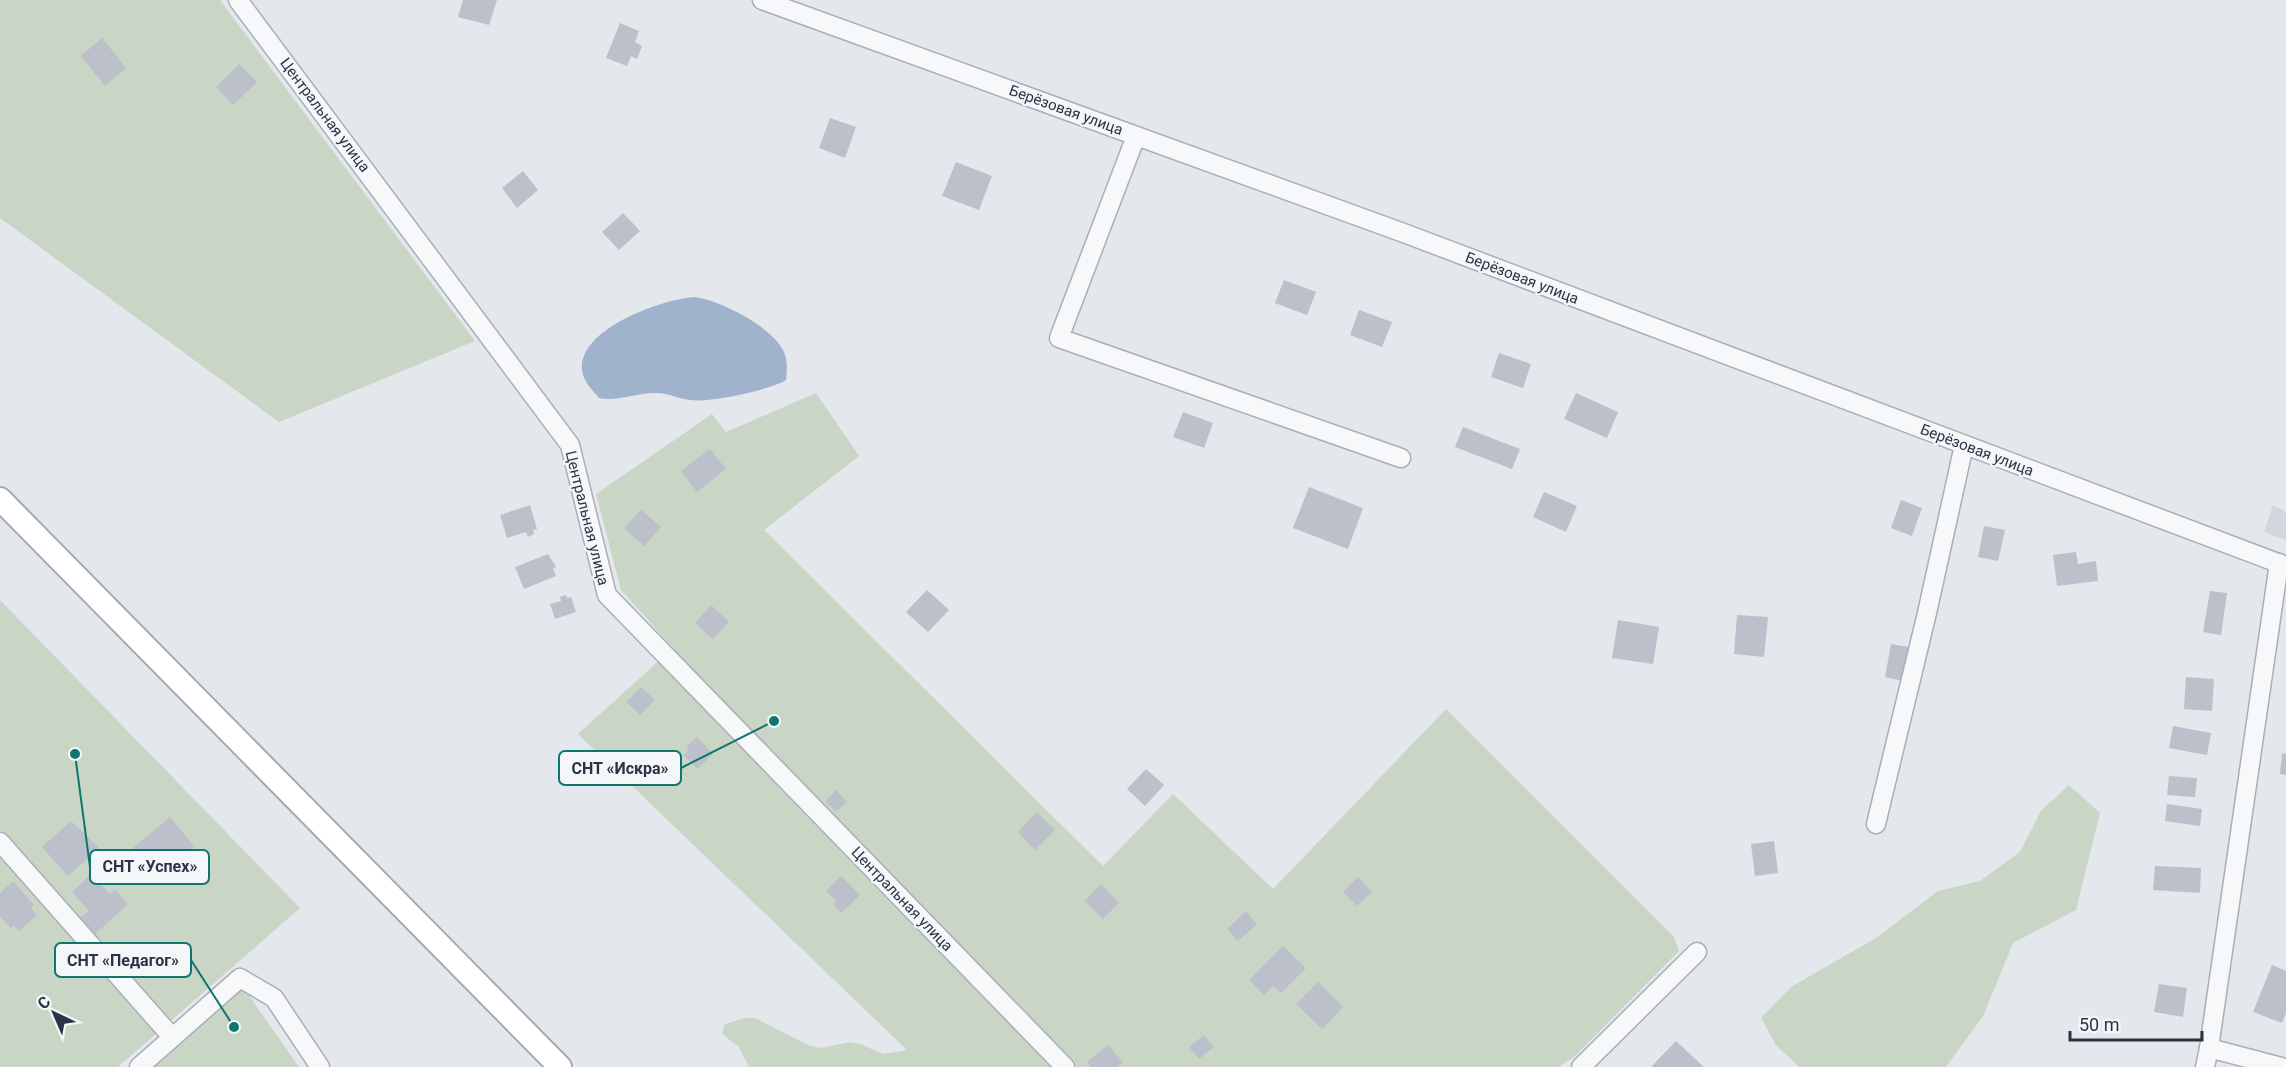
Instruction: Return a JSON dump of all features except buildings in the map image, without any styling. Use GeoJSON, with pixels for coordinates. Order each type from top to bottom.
{"type":"FeatureCollection","features":[{"type":"Feature","properties":{"kind":"main road"},"geometry":{"type":"LineString","coordinates":[[0,499],[561,1067]]}},
{"type":"Feature","properties":{"kind":"street","name":"Центральная улица"},"geometry":{"type":"LineString","coordinates":[[238,0],[570,445],[607,595],[1065,1067]]}},
{"type":"Feature","properties":{"kind":"street","name":"Берёзовая улица"},"geometry":{"type":"LineString","coordinates":[[762,0],[1401,232],[1964,445],[2284,563]]}},
{"type":"Feature","properties":{"kind":"street"},"geometry":{"type":"LineString","coordinates":[[1136,136],[1059,338],[1401,458]]}},
{"type":"Feature","properties":{"kind":"street"},"geometry":{"type":"LineString","coordinates":[[1876,824],[1928,613],[1964,445]]}},
{"type":"Feature","properties":{"kind":"street"},"geometry":{"type":"LineString","coordinates":[[2205,1067],[2284,563]]}},
{"type":"Feature","properties":{"kind":"street"},"geometry":{"type":"LineString","coordinates":[[0,842],[172,1037]]}},
{"type":"Feature","properties":{"kind":"street"},"geometry":{"type":"LineString","coordinates":[[1581,1067],[1697,952]]}},
{"type":"Feature","properties":{"kind":"street"},"geometry":{"type":"LineString","coordinates":[[138,1067],[240,978],[274,998],[320,1067]]}},
{"type":"Feature","properties":{"kind":"street"},"geometry":{"type":"LineString","coordinates":[[2209,1048],[2280,1067]]}},
{"type":"Feature","properties":{"kind":"shaded area"},"geometry":{"type":"Polygon","coordinates":[[[2273,505],[2286,512],[2286,540],[2264,532],[2273,505]]]}},
{"type":"Feature","properties":{"kind":"green space"},"geometry":{"type":"Polygon","coordinates":[[[0,0],[220,0],[475,341],[279,422],[0,218],[0,0]]]}},
{"type":"Feature","properties":{"kind":"green space"},"geometry":{"type":"Polygon","coordinates":[[[816,393],[859,456],[764,530],[1103,866],[1173,794],[1273,889],[1446,709],[1674,937],[1679,951],[1574,1057],[1558,1067],[749,1067],[739,1047],[722,1034],[724,1025],[744,1018],[755,1018],[810,1046],[820,1048],[850,1042],[883,1054],[907,1050],[578,734],[673,648],[621,590],[596,494],[712,414],[726,432],[816,393]]]}},
{"type":"Feature","properties":{"kind":"green space"},"geometry":{"type":"Polygon","coordinates":[[[0,600],[300,908],[118,1067],[0,1067],[0,600]]]}},
{"type":"Feature","properties":{"kind":"green space"},"geometry":{"type":"Polygon","coordinates":[[[2069,785],[2100,813],[2076,910],[2013,943],[1983,1016],[1946,1067],[1799,1067],[1776,1045],[1761,1018],[1791,987],[1876,938],[1938,891],[1980,881],[2020,852],[2041,811],[2069,785]]]}},
{"type":"Feature","properties":{"kind":"green space"},"geometry":{"type":"Polygon","coordinates":[[[243,987],[299,1067],[153,1067],[243,987]]]}},
{"type":"Feature","properties":{"kind":"water"},"geometry":{"type":"Polygon","coordinates":[[[694,297],[731,309],[769,333],[784,352],[787,363],[786,380],[754,392],[711,400],[691,400],[659,393],[613,399],[599,398],[583,375],[583,359],[591,345],[604,332],[622,320],[661,304],[694,297]]]}},
{"type":"Feature","properties":{"kind":"place","name":"СНТ «Искра»"},"geometry":{"type":"Point","coordinates":[774,721]}},
{"type":"Feature","properties":{"kind":"place","name":"СНТ «Успех»"},"geometry":{"type":"Point","coordinates":[75,754]}},
{"type":"Feature","properties":{"kind":"place","name":"СНТ «Педагог»"},"geometry":{"type":"Point","coordinates":[234,1027]}}]}
